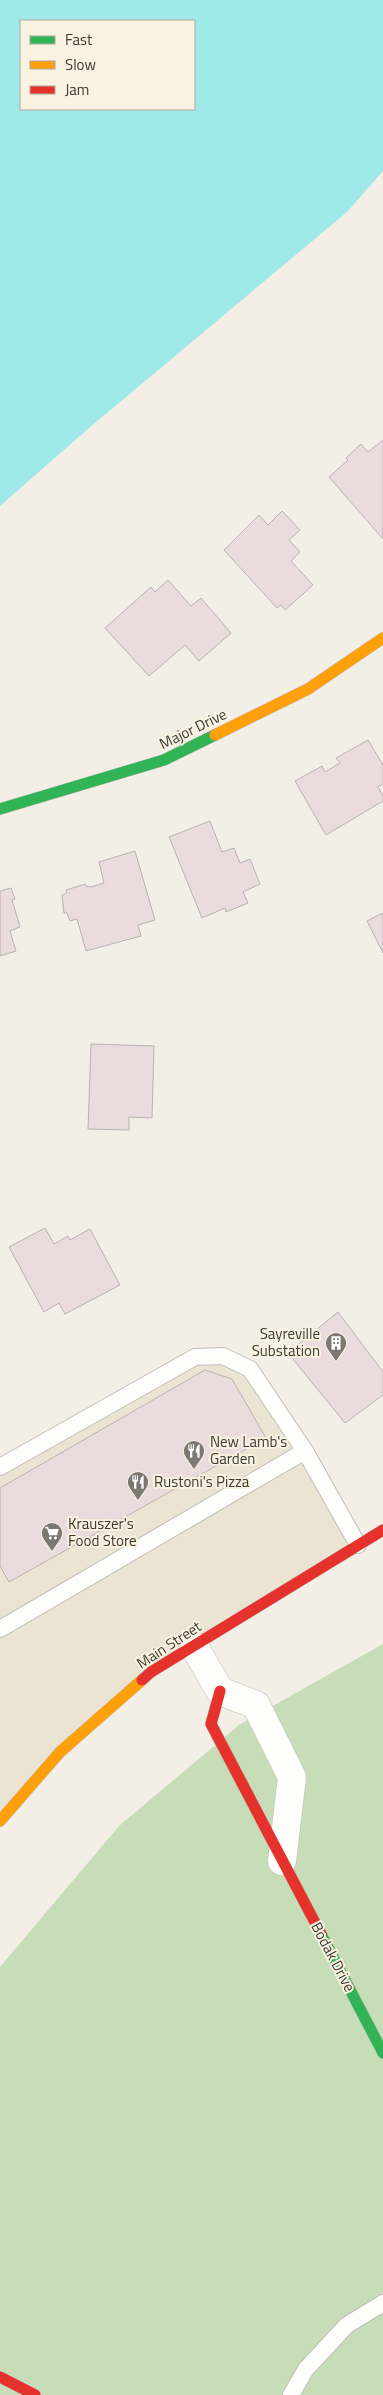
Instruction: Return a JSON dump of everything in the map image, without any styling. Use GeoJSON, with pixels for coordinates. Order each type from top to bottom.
{"type":"FeatureCollection","features":[{"type":"Feature","properties":{"kind":"street","name":"Major Drive"},"geometry":{"type":"LineString","coordinates":[[0,809],[164,760],[308,689],[383,638]]}},
{"type":"Feature","properties":{"kind":"street","name":"Main Street"},"geometry":{"type":"LineString","coordinates":[[0,1821],[60,1752],[151,1672],[383,1530]]}},
{"type":"Feature","properties":{"kind":"street"},"geometry":{"type":"LineString","coordinates":[[194,1646],[220,1691],[256,1705],[292,1777],[282,1861]]}},
{"type":"Feature","properties":{"kind":"street","name":"Bodak Drive"},"geometry":{"type":"LineString","coordinates":[[220,1691],[211,1724],[383,2053]]}},
{"type":"Feature","properties":{"kind":"street"},"geometry":{"type":"LineString","coordinates":[[0,2377],[35,2395]]}},
{"type":"Feature","properties":{"kind":"lane"},"geometry":{"type":"LineString","coordinates":[[0,1467],[195,1357],[223,1356],[250,1369],[305,1450],[358,1545]]}},
{"type":"Feature","properties":{"kind":"lane"},"geometry":{"type":"LineString","coordinates":[[0,1629],[305,1450]]}},
{"type":"Feature","properties":{"kind":"lane"},"geometry":{"type":"LineString","coordinates":[[291,2395],[306,2369],[347,2325],[383,2303]]}},
{"type":"Feature","properties":{"kind":"shaded area"},"geometry":{"type":"Polygon","coordinates":[[[195,1357],[250,1369],[358,1545],[151,1672],[0,1821],[0,1467],[195,1357]]]}},
{"type":"Feature","properties":{"kind":"green space"},"geometry":{"type":"Polygon","coordinates":[[[383,1644],[383,2395],[0,2395],[0,1967],[119,1826],[239,1725],[383,1644]]]}},
{"type":"Feature","properties":{"kind":"water"},"geometry":{"type":"Polygon","coordinates":[[[0,0],[383,0],[383,171],[347,212],[89,428],[0,506],[0,0]]]}},
{"type":"Feature","properties":{"kind":"building"},"geometry":{"type":"Polygon","coordinates":[[[383,440],[383,539],[329,477],[348,460],[346,458],[361,444],[368,452],[383,440]]]}},
{"type":"Feature","properties":{"kind":"building"},"geometry":{"type":"Polygon","coordinates":[[[282,511],[300,530],[289,540],[300,552],[291,561],[313,585],[285,610],[281,605],[277,608],[224,550],[259,515],[268,525],[282,511]]]}},
{"type":"Feature","properties":{"kind":"building"},"geometry":{"type":"Polygon","coordinates":[[[168,580],[191,606],[201,598],[231,633],[199,661],[185,645],[149,676],[105,628],[151,587],[155,592],[168,580]]]}},
{"type":"Feature","properties":{"kind":"building"},"geometry":{"type":"Polygon","coordinates":[[[368,740],[383,765],[383,784],[378,787],[383,796],[383,801],[326,835],[295,781],[322,766],[325,772],[340,763],[336,758],[368,740]]]}},
{"type":"Feature","properties":{"kind":"building"},"geometry":{"type":"Polygon","coordinates":[[[210,821],[222,852],[234,848],[240,863],[250,859],[260,884],[243,892],[248,903],[226,912],[225,908],[202,918],[169,837],[210,821]]]}},
{"type":"Feature","properties":{"kind":"building"},"geometry":{"type":"Polygon","coordinates":[[[135,851],[155,920],[138,925],[141,936],[86,951],[77,919],[70,921],[67,913],[64,913],[62,895],[67,893],[66,890],[85,884],[91,887],[104,883],[99,862],[135,851]]]}},
{"type":"Feature","properties":{"kind":"building"},"geometry":{"type":"Polygon","coordinates":[[[11,888],[15,899],[12,900],[20,927],[10,931],[16,951],[0,956],[0,891],[11,888]]]}},
{"type":"Feature","properties":{"kind":"building"},"geometry":{"type":"Polygon","coordinates":[[[383,913],[383,953],[367,921],[383,913]]]}},
{"type":"Feature","properties":{"kind":"building"},"geometry":{"type":"Polygon","coordinates":[[[91,1044],[154,1046],[152,1118],[129,1117],[129,1130],[88,1129],[91,1044]]]}},
{"type":"Feature","properties":{"kind":"building"},"geometry":{"type":"Polygon","coordinates":[[[45,1228],[54,1244],[68,1236],[70,1240],[90,1229],[120,1285],[65,1314],[59,1303],[44,1312],[9,1247],[45,1228]]]}},
{"type":"Feature","properties":{"kind":"building","name":"Sayreville Substation"},"geometry":{"type":"Polygon","coordinates":[[[338,1312],[383,1372],[383,1395],[345,1423],[288,1353],[338,1312]]]}},
{"type":"Feature","properties":{"kind":"building"},"geometry":{"type":"Polygon","coordinates":[[[205,1370],[232,1379],[266,1438],[9,1582],[0,1566],[0,1488],[205,1370]]]}},
{"type":"Feature","properties":{"kind":"traffic: fast"},"geometry":{"type":"LineString","coordinates":[[0,809],[164,760],[215,735]]}},
{"type":"Feature","properties":{"kind":"traffic: fast"},"geometry":{"type":"LineString","coordinates":[[321,1934],[383,2053]]}},
{"type":"Feature","properties":{"kind":"traffic: slow"},"geometry":{"type":"LineString","coordinates":[[215,735],[308,689],[383,638]]}},
{"type":"Feature","properties":{"kind":"traffic: slow"},"geometry":{"type":"LineString","coordinates":[[0,1821],[60,1752],[142,1680]]}},
{"type":"Feature","properties":{"kind":"traffic: jam"},"geometry":{"type":"LineString","coordinates":[[142,1680],[151,1672],[383,1530]]}},
{"type":"Feature","properties":{"kind":"traffic: jam"},"geometry":{"type":"LineString","coordinates":[[220,1691],[211,1724],[321,1934]]}},
{"type":"Feature","properties":{"kind":"traffic: jam"},"geometry":{"type":"LineString","coordinates":[[0,2377],[35,2395]]}},
{"type":"Feature","properties":{"kind":"place","name":"Sayreville Substation"},"geometry":{"type":"Point","coordinates":[336,1362]}},
{"type":"Feature","properties":{"kind":"place","name":"New Lamb's Garden"},"geometry":{"type":"Point","coordinates":[194,1470]}},
{"type":"Feature","properties":{"kind":"place","name":"Rustoni's Pizza"},"geometry":{"type":"Point","coordinates":[138,1501]}},
{"type":"Feature","properties":{"kind":"place","name":"Krauszer's Food Store"},"geometry":{"type":"Point","coordinates":[52,1552]}}]}
